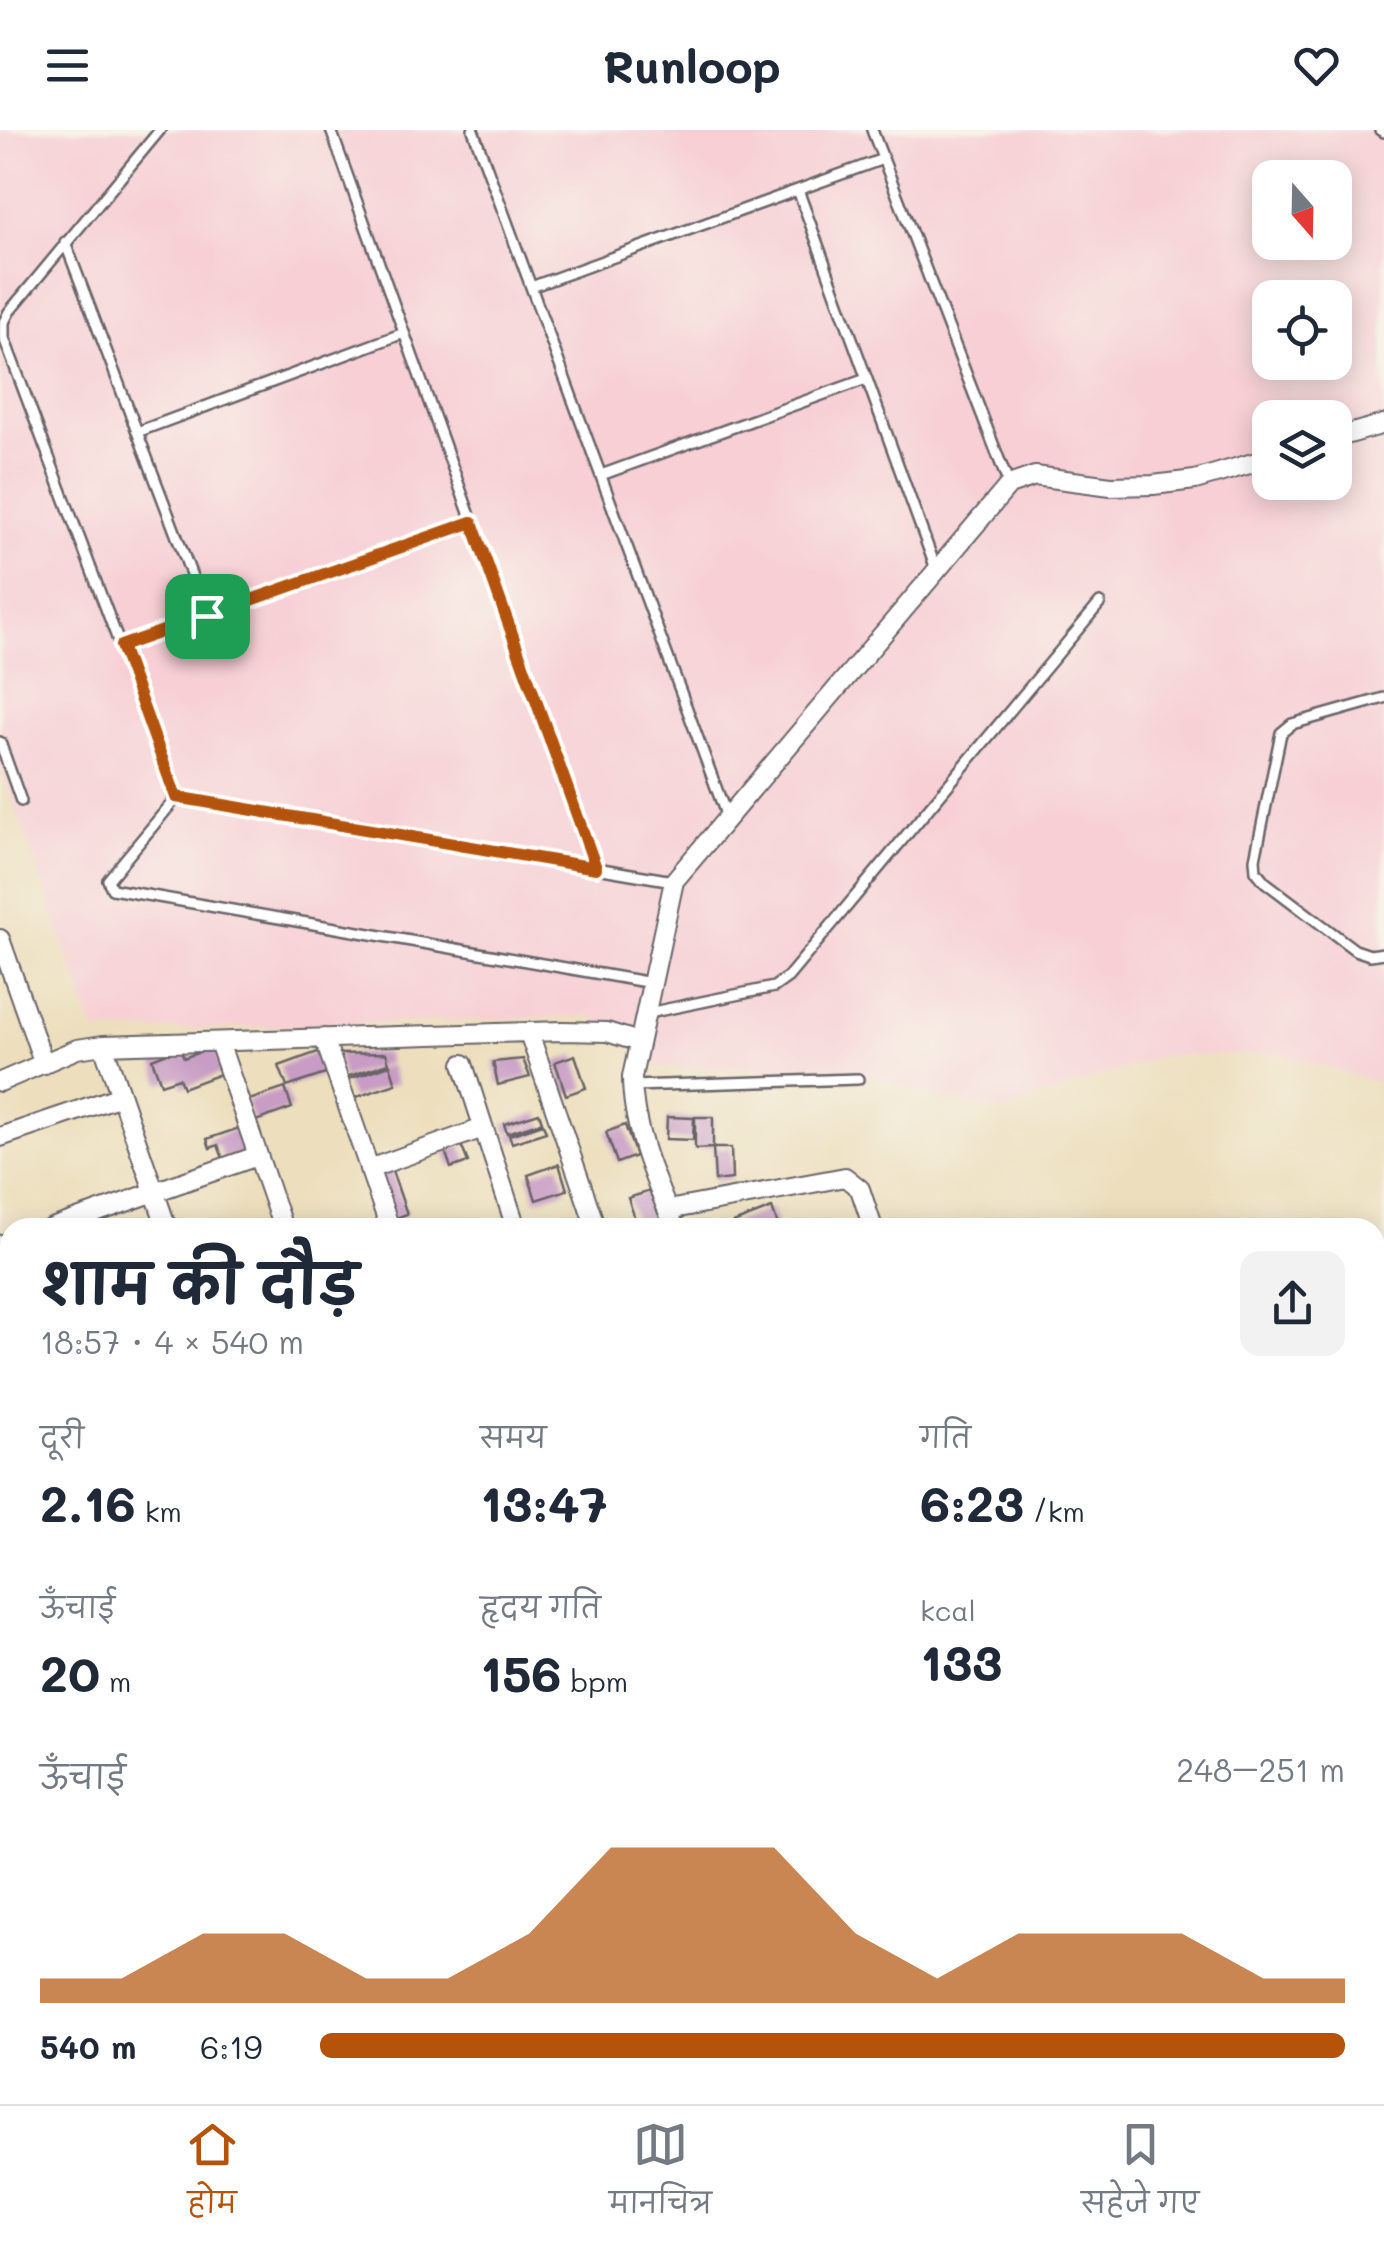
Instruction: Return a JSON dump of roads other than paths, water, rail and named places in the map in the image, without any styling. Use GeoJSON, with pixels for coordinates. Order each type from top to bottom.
{"type":"FeatureCollection","features":[{"type":"Feature","properties":{"kind":"street"},"geometry":{"type":"LineString","coordinates":[[1352,433],[1384,424]]}},
{"type":"Feature","properties":{"kind":"street"},"geometry":{"type":"LineString","coordinates":[[672,1218],[638,1129],[632,1086],[674,881],[1009,484],[1034,476],[1111,486],[1153,485],[1195,480],[1252,463]]}},
{"type":"Feature","properties":{"kind":"street"},"geometry":{"type":"LineString","coordinates":[[0,938],[44,1064]]}},
{"type":"Feature","properties":{"kind":"street"},"geometry":{"type":"LineString","coordinates":[[0,1082],[77,1048],[103,1045],[607,1032],[639,1042]]}},
{"type":"Feature","properties":{"kind":"street"},"geometry":{"type":"LineString","coordinates":[[529,1033],[593,1218]]}},
{"type":"Feature","properties":{"kind":"street"},"geometry":{"type":"LineString","coordinates":[[324,1038],[386,1218]]}},
{"type":"Feature","properties":{"kind":"street"},"geometry":{"type":"LineString","coordinates":[[219,1042],[280,1218]]}},
{"type":"Feature","properties":{"kind":"street"},"geometry":{"type":"LineString","coordinates":[[103,1045],[163,1218]]}},
{"type":"Feature","properties":{"kind":"street"},"geometry":{"type":"LineString","coordinates":[[463,1064],[513,1218]]}},
{"type":"Feature","properties":{"kind":"street"},"geometry":{"type":"LineString","coordinates":[[0,1137],[121,1096]]}},
{"type":"Feature","properties":{"kind":"street"},"geometry":{"type":"LineString","coordinates":[[369,1169],[483,1128]]}},
{"type":"Feature","properties":{"kind":"street"},"geometry":{"type":"LineString","coordinates":[[80,1218],[258,1156]]}},
{"type":"Feature","properties":{"kind":"street"},"geometry":{"type":"LineString","coordinates":[[676,1218],[844,1177],[860,1190],[870,1218]]}},
{"type":"Feature","properties":{"kind":"lane"},"geometry":{"type":"LineString","coordinates":[[160,130],[9,312],[4,322],[4,338],[176,797]]}},
{"type":"Feature","properties":{"kind":"lane"},"geometry":{"type":"LineString","coordinates":[[331,130],[596,868]]}},
{"type":"Feature","properties":{"kind":"lane"},"geometry":{"type":"LineString","coordinates":[[474,130],[727,818]]}},
{"type":"Feature","properties":{"kind":"lane"},"geometry":{"type":"LineString","coordinates":[[872,130],[1009,484]]}},
{"type":"Feature","properties":{"kind":"lane"},"geometry":{"type":"LineString","coordinates":[[532,288],[883,159]]}},
{"type":"Feature","properties":{"kind":"lane"},"geometry":{"type":"LineString","coordinates":[[798,190],[936,570]]}},
{"type":"Feature","properties":{"kind":"lane"},"geometry":{"type":"LineString","coordinates":[[65,242],[207,616]]}},
{"type":"Feature","properties":{"kind":"lane"},"geometry":{"type":"LineString","coordinates":[[137,432],[404,333]]}},
{"type":"Feature","properties":{"kind":"lane"},"geometry":{"type":"LineString","coordinates":[[600,475],[866,378]]}},
{"type":"Feature","properties":{"kind":"lane"},"geometry":{"type":"LineString","coordinates":[[121,646],[472,522]]}},
{"type":"Feature","properties":{"kind":"lane"},"geometry":{"type":"LineString","coordinates":[[645,1014],[774,988],[788,977],[1100,603]]}},
{"type":"Feature","properties":{"kind":"lane"},"geometry":{"type":"LineString","coordinates":[[1384,698],[1292,724],[1280,733],[1255,858],[1256,871],[1265,882],[1355,950],[1370,955],[1384,953]]}},
{"type":"Feature","properties":{"kind":"lane"},"geometry":{"type":"LineString","coordinates":[[0,742],[21,801]]}},
{"type":"Feature","properties":{"kind":"lane"},"geometry":{"type":"LineString","coordinates":[[176,797],[674,881]]}},
{"type":"Feature","properties":{"kind":"lane"},"geometry":{"type":"LineString","coordinates":[[176,797],[108,880],[112,889],[652,983]]}},
{"type":"Feature","properties":{"kind":"lane"},"geometry":{"type":"LineString","coordinates":[[632,1086],[858,1078]]}}]}
